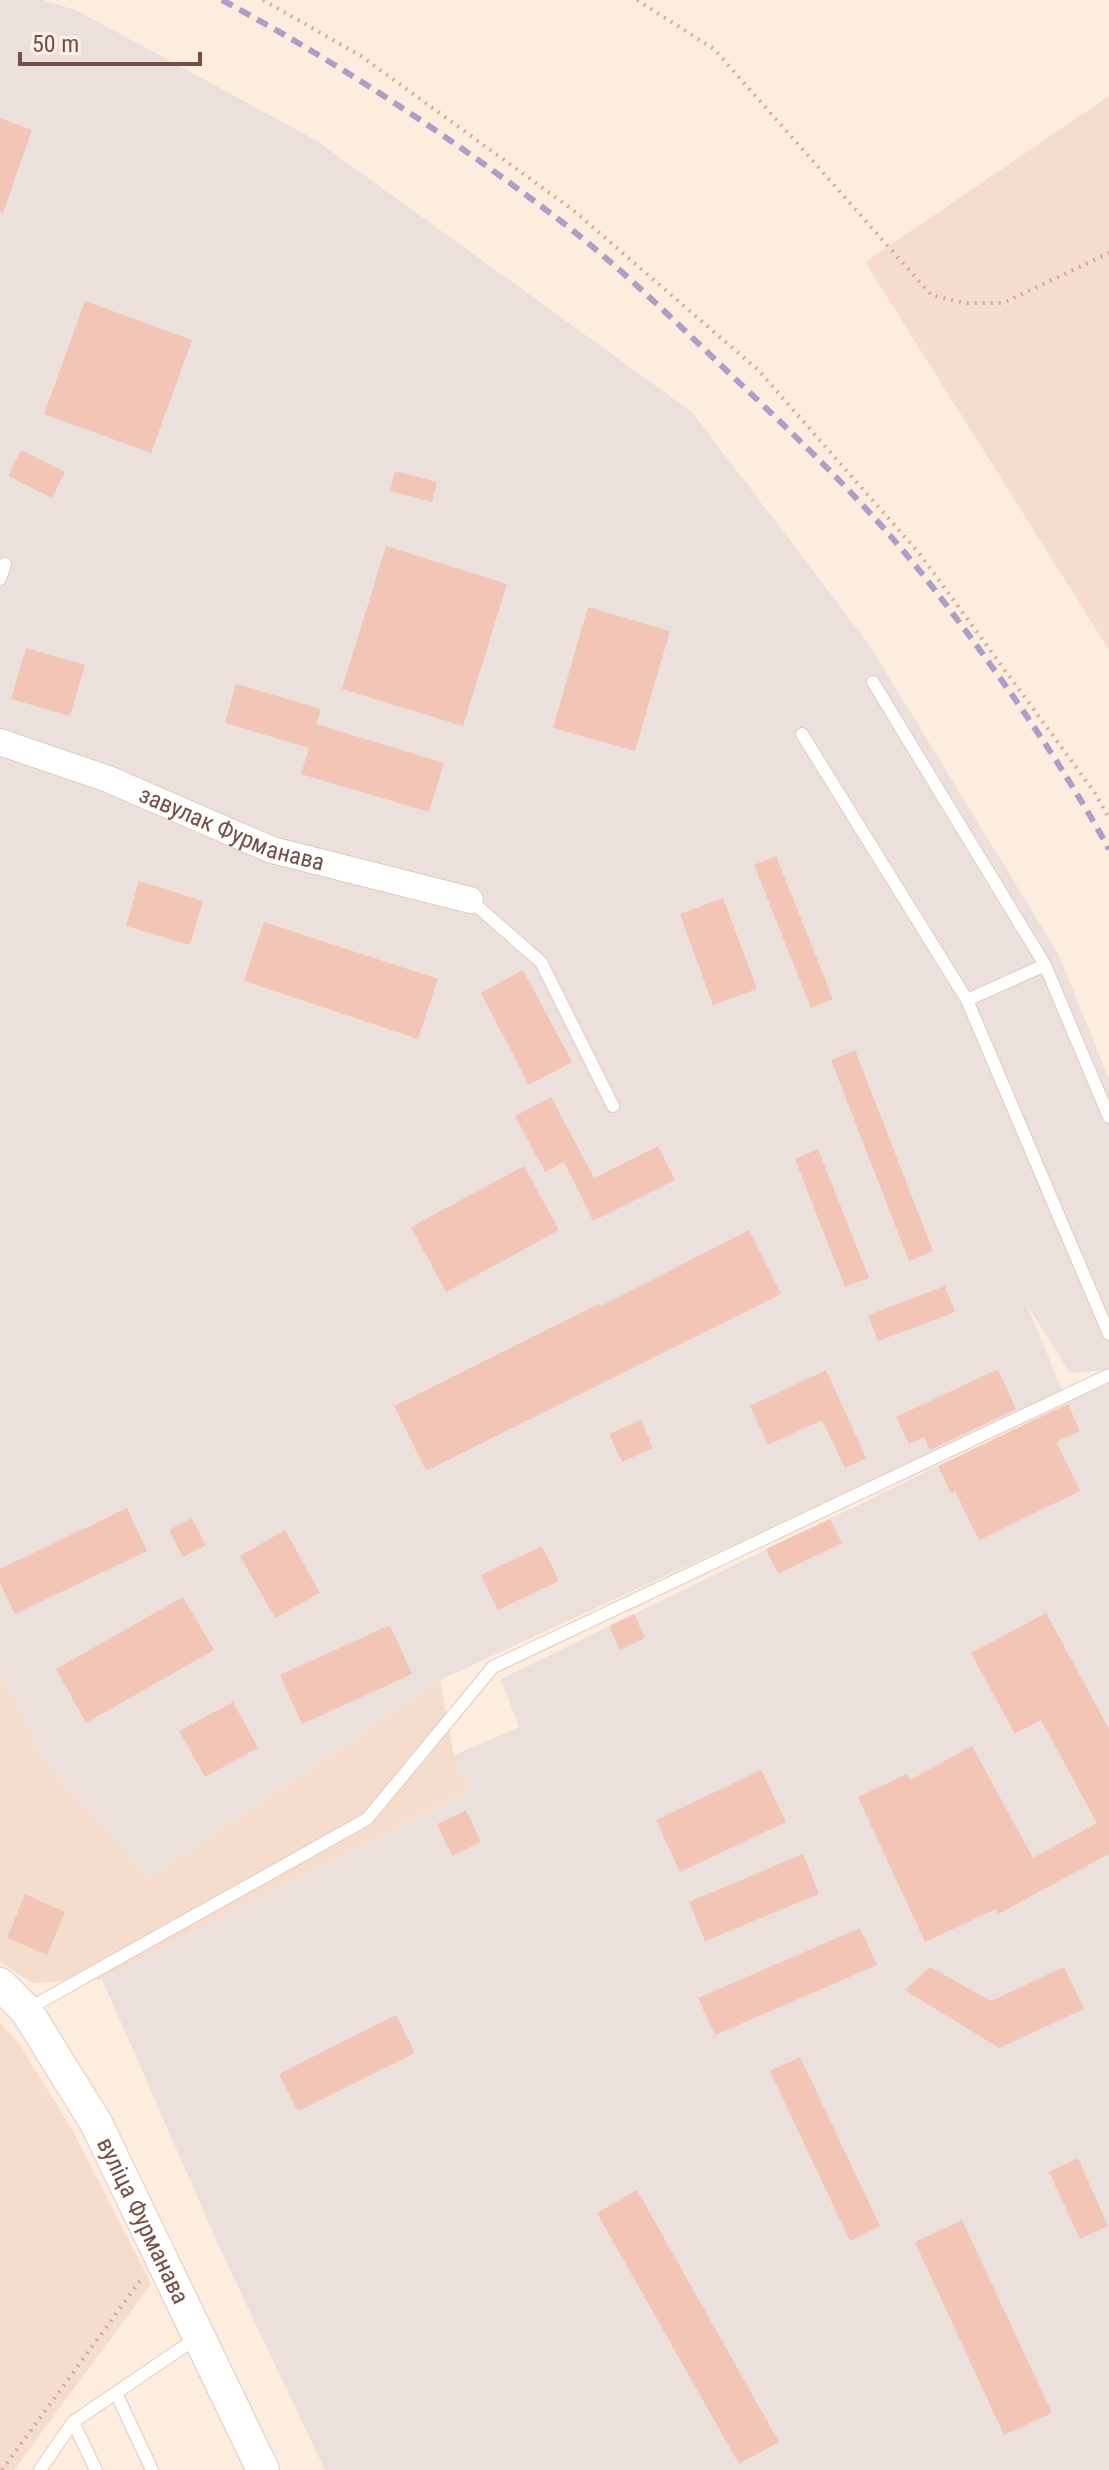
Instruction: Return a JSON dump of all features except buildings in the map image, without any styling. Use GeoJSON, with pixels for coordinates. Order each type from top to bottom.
{"type":"FeatureCollection","features":[{"type":"Feature","properties":{"kind":"street","name":"завулак Фурманава"},"geometry":{"type":"LineString","coordinates":[[0,742],[108,779],[272,850],[470,900]]}},
{"type":"Feature","properties":{"kind":"street","name":"вуліца Фурманава"},"geometry":{"type":"LineString","coordinates":[[0,1984],[26,2010],[96,2123],[263,2470]]}},
{"type":"Feature","properties":{"kind":"lane"},"geometry":{"type":"LineString","coordinates":[[0,579],[5,564]]}},
{"type":"Feature","properties":{"kind":"lane"},"geometry":{"type":"LineString","coordinates":[[873,682],[1045,965],[1109,1117]]}},
{"type":"Feature","properties":{"kind":"lane"},"geometry":{"type":"LineString","coordinates":[[802,734],[967,1000],[1109,1334]]}},
{"type":"Feature","properties":{"kind":"lane"},"geometry":{"type":"LineString","coordinates":[[470,900],[541,962],[613,1106]]}},
{"type":"Feature","properties":{"kind":"lane"},"geometry":{"type":"LineString","coordinates":[[967,1000],[1045,965]]}},
{"type":"Feature","properties":{"kind":"lane"},"geometry":{"type":"LineString","coordinates":[[26,2010],[367,1819],[493,1667],[1109,1375]]}},
{"type":"Feature","properties":{"kind":"lane"},"geometry":{"type":"LineString","coordinates":[[40,2470],[73,2422],[200,2335]]}},
{"type":"Feature","properties":{"kind":"lane"},"geometry":{"type":"LineString","coordinates":[[116,2393],[152,2470]]}},
{"type":"Feature","properties":{"kind":"lane"},"geometry":{"type":"LineString","coordinates":[[73,2422],[96,2470]]}},
{"type":"Feature","properties":{"kind":"path"},"geometry":{"type":"LineString","coordinates":[[263,0],[361,56],[573,210],[758,370],[919,553],[1095,793],[1109,818]]}},
{"type":"Feature","properties":{"kind":"path"},"geometry":{"type":"LineString","coordinates":[[637,0],[714,49],[931,295],[965,303],[1003,303],[1109,253]]}},
{"type":"Feature","properties":{"kind":"path"},"geometry":{"type":"LineString","coordinates":[[2,2470],[160,2253]]}},
{"type":"Feature","properties":{"kind":"shaded area"},"geometry":{"type":"Polygon","coordinates":[[[0,0],[43,0],[78,11],[317,141],[692,412],[868,643],[1059,955],[1109,1079],[1109,1370],[1070,1373],[1026,1303],[1063,1392],[440,1680],[150,1877],[44,1762],[0,1671],[0,0]]]}},
{"type":"Feature","properties":{"kind":"shaded area"},"geometry":{"type":"Polygon","coordinates":[[[1109,96],[1109,650],[865,262],[1109,96]]]}},
{"type":"Feature","properties":{"kind":"shaded area"},"geometry":{"type":"Polygon","coordinates":[[[1109,1380],[1109,2470],[325,2470],[221,2251],[102,1979],[469,1791],[454,1755],[519,1727],[501,1679],[1067,1403],[1063,1392],[1109,1380]]]}},
{"type":"Feature","properties":{"kind":"shaded area"},"geometry":{"type":"Polygon","coordinates":[[[0,1671],[45,1762],[150,1877],[440,1680],[454,1755],[470,1790],[102,1979],[32,1983],[0,1962],[0,1671]]]}},
{"type":"Feature","properties":{"kind":"shaded area"},"geometry":{"type":"Polygon","coordinates":[[[0,2023],[18,2042],[73,2131],[151,2284],[14,2470],[0,2470],[0,2023]]]}},
{"type":"Feature","properties":{"kind":"railway"},"geometry":{"type":"LineString","coordinates":[[222,0],[396,104],[562,222],[647,295],[781,422],[857,499],[927,580],[1023,711],[1109,849]]}}]}
